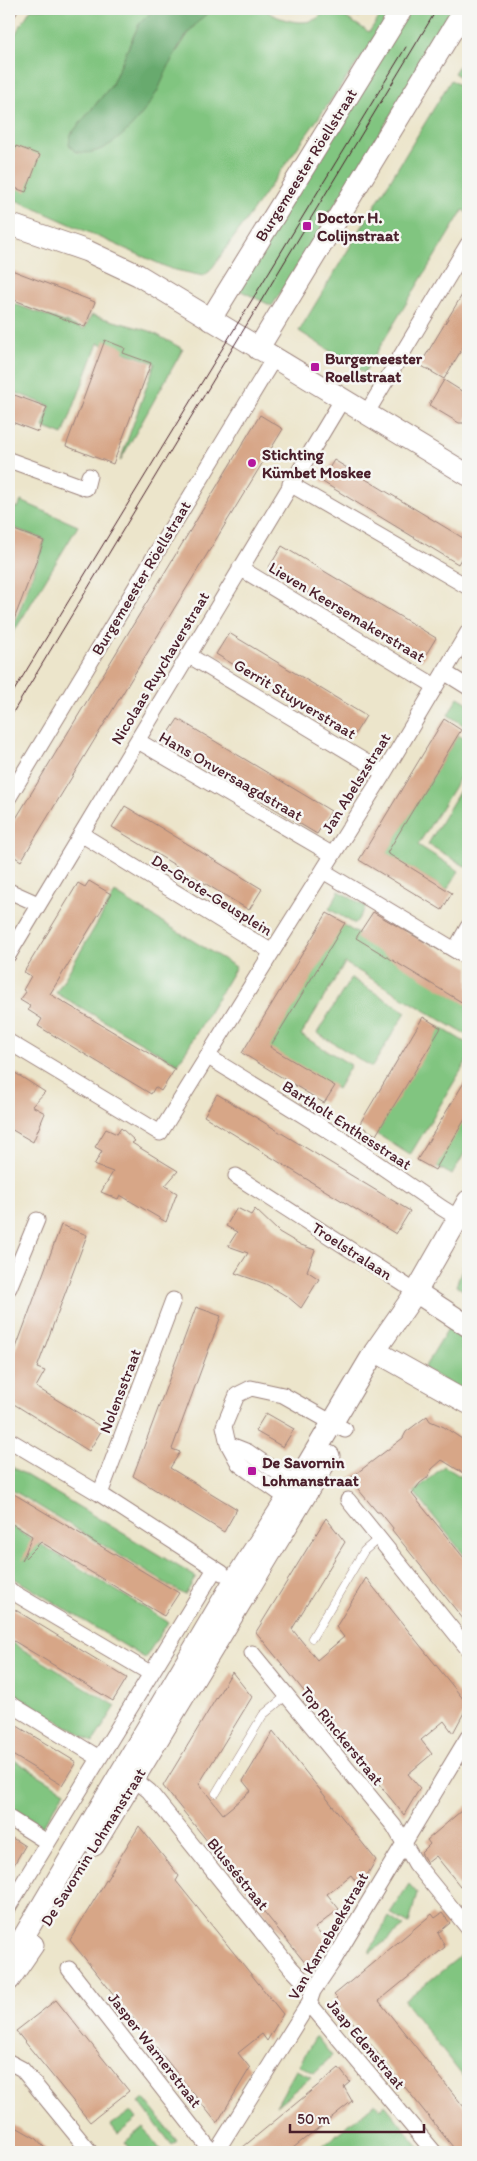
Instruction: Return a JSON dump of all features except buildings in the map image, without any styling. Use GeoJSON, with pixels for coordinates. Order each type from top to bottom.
{"type":"FeatureCollection","features":[{"type":"Feature","properties":{"kind":"street","name":"Burgemeester Röellstraat"},"geometry":{"type":"LineString","coordinates":[[210,320],[402,9]]}},
{"type":"Feature","properties":{"kind":"street","name":"Burgemeester Röellstraat"},"geometry":{"type":"LineString","coordinates":[[9,797],[465,9]]}},
{"type":"Feature","properties":{"kind":"street"},"geometry":{"type":"LineString","coordinates":[[9,224],[112,262],[138,275],[468,475]]}},
{"type":"Feature","properties":{"kind":"street"},"geometry":{"type":"LineString","coordinates":[[366,414],[468,244]]}},
{"type":"Feature","properties":{"kind":"street","name":"Nicolaas Ruychaverstraat"},"geometry":{"type":"LineString","coordinates":[[9,954],[342,400]]}},
{"type":"Feature","properties":{"kind":"street"},"geometry":{"type":"LineString","coordinates":[[9,460],[86,488],[90,476]]}},
{"type":"Feature","properties":{"kind":"street"},"geometry":{"type":"LineString","coordinates":[[290,484],[468,587]]}},
{"type":"Feature","properties":{"kind":"street","name":"Lieven Keersemakerstraat"},"geometry":{"type":"LineString","coordinates":[[240,568],[435,686]]}},
{"type":"Feature","properties":{"kind":"street","name":"Jan Abelszstraat"},"geometry":{"type":"LineString","coordinates":[[272,952],[384,773],[468,632]]}},
{"type":"Feature","properties":{"kind":"street","name":"Gerrit Stuyverstraat"},"geometry":{"type":"LineString","coordinates":[[188,655],[384,773]]}},
{"type":"Feature","properties":{"kind":"street"},"geometry":{"type":"LineString","coordinates":[[444,672],[468,687]]}},
{"type":"Feature","properties":{"kind":"street","name":"Hans Onversaagdstraat"},"geometry":{"type":"LineString","coordinates":[[138,741],[333,855]]}},
{"type":"Feature","properties":{"kind":"street","name":"De-Grote-Geusplein"},"geometry":{"type":"LineString","coordinates":[[80,834],[272,952],[207,1056]]}},
{"type":"Feature","properties":{"kind":"street"},"geometry":{"type":"LineString","coordinates":[[323,870],[468,958]]}},
{"type":"Feature","properties":{"kind":"street"},"geometry":{"type":"LineString","coordinates":[[9,891],[38,904]]}},
{"type":"Feature","properties":{"kind":"street"},"geometry":{"type":"LineString","coordinates":[[454,950],[468,927]]}},
{"type":"Feature","properties":{"kind":"street"},"geometry":{"type":"LineString","coordinates":[[9,1042],[160,1133],[207,1056]]}},
{"type":"Feature","properties":{"kind":"street","name":"Bartholt Enthesstraat"},"geometry":{"type":"LineString","coordinates":[[207,1056],[465,1214]]}},
{"type":"Feature","properties":{"kind":"street","name":"Troelstralaan"},"geometry":{"type":"LineString","coordinates":[[236,1176],[468,1326]]}},
{"type":"Feature","properties":{"kind":"street","name":"De Savornin Lohmanstraat"},"geometry":{"type":"LineString","coordinates":[[9,1980],[32,1947],[129,1774],[339,1426],[416,1292],[465,1214]]}},
{"type":"Feature","properties":{"kind":"street"},"geometry":{"type":"LineString","coordinates":[[9,1288],[37,1220]]}},
{"type":"Feature","properties":{"kind":"street","name":"Nolensstraat"},"geometry":{"type":"LineString","coordinates":[[100,1494],[173,1300]]}},
{"type":"Feature","properties":{"kind":"street"},"geometry":{"type":"LineString","coordinates":[[381,1354],[468,1403]]}},
{"type":"Feature","properties":{"kind":"street"},"geometry":{"type":"LineString","coordinates":[[297,1496],[239,1464],[228,1444],[224,1426],[230,1407],[237,1395],[251,1388],[283,1395],[339,1426]]}},
{"type":"Feature","properties":{"kind":"street"},"geometry":{"type":"LineString","coordinates":[[9,1440],[100,1494],[242,1585]]}},
{"type":"Feature","properties":{"kind":"street"},"geometry":{"type":"LineString","coordinates":[[348,1500],[468,1649]]}},
{"type":"Feature","properties":{"kind":"street"},"geometry":{"type":"LineString","coordinates":[[9,1906],[215,1569]]}},
{"type":"Feature","properties":{"kind":"street"},"geometry":{"type":"LineString","coordinates":[[9,1590],[150,1674]]}},
{"type":"Feature","properties":{"kind":"street","name":"Top Rinckerstraat"},"geometry":{"type":"LineString","coordinates":[[252,1653],[394,1826],[416,1864],[468,1928]]}},
{"type":"Feature","properties":{"kind":"street"},"geometry":{"type":"LineString","coordinates":[[9,1703],[99,1758]]}},
{"type":"Feature","properties":{"kind":"street","name":"Van Karnebeekstraat"},"geometry":{"type":"LineString","coordinates":[[214,2152],[332,1963],[468,1737]]}},
{"type":"Feature","properties":{"kind":"street","name":"De Savornin Lohmanstraat"},"geometry":{"type":"LineString","coordinates":[[9,1957],[129,1774]]}},
{"type":"Feature","properties":{"kind":"street","name":"Blusséstraat"},"geometry":{"type":"LineString","coordinates":[[129,1774],[149,1791],[291,1968],[311,1997]]}},
{"type":"Feature","properties":{"kind":"street"},"geometry":{"type":"LineString","coordinates":[[9,1818],[48,1842]]}},
{"type":"Feature","properties":{"kind":"street","name":"Jasper Warnerstraat"},"geometry":{"type":"LineString","coordinates":[[70,1969],[214,2152]]}},
{"type":"Feature","properties":{"kind":"street","name":"Jaap Edenstraat"},"geometry":{"type":"LineString","coordinates":[[311,1997],[434,2152]]}},
{"type":"Feature","properties":{"kind":"street"},"geometry":{"type":"LineString","coordinates":[[9,2062],[16,2064],[22,2069],[90,2152]]}},
{"type":"Feature","properties":{"kind":"lane"},"geometry":{"type":"LineString","coordinates":[[312,1638],[364,1551],[379,1538]]}},
{"type":"Feature","properties":{"kind":"lane"},"geometry":{"type":"LineString","coordinates":[[216,1793],[263,1714],[287,1696]]}},
{"type":"Feature","properties":{"kind":"green space"},"geometry":{"type":"Polygon","coordinates":[[[31,9],[154,9],[139,24],[111,86],[71,134],[172,59],[190,31],[204,15],[213,9],[264,9],[287,20],[305,22],[314,20],[325,9],[332,9],[369,32],[381,15],[387,21],[210,271],[203,276],[171,269],[9,197],[9,44],[31,9]]]}},
{"type":"Feature","properties":{"kind":"green space"},"geometry":{"type":"Polygon","coordinates":[[[154,9],[213,9],[190,30],[173,57],[152,100],[134,123],[111,144],[99,150],[87,153],[74,151],[69,144],[71,134],[111,86],[139,24],[154,9]]]}},
{"type":"Feature","properties":{"kind":"green space"},"geometry":{"type":"Polygon","coordinates":[[[344,9],[366,9],[359,17],[344,9]]]}},
{"type":"Feature","properties":{"kind":"green space"},"geometry":{"type":"Polygon","coordinates":[[[404,9],[457,9],[272,306],[233,287],[404,9]]]}},
{"type":"Feature","properties":{"kind":"green space"},"geometry":{"type":"Polygon","coordinates":[[[463,59],[468,63],[468,82],[454,73],[463,59]]]}},
{"type":"Feature","properties":{"kind":"green space"},"geometry":{"type":"Polygon","coordinates":[[[451,80],[468,91],[468,214],[463,210],[364,373],[299,331],[451,80]]]}},
{"type":"Feature","properties":{"kind":"green space"},"geometry":{"type":"Polygon","coordinates":[[[9,302],[84,329],[92,315],[150,331],[183,349],[120,461],[155,363],[98,343],[63,435],[43,427],[50,406],[9,390],[9,302]]]}},
{"type":"Feature","properties":{"kind":"green space"},"geometry":{"type":"Polygon","coordinates":[[[21,501],[78,526],[9,640],[45,540],[9,526],[9,505],[18,508],[21,501]]]}},
{"type":"Feature","properties":{"kind":"green space"},"geometry":{"type":"Polygon","coordinates":[[[458,697],[468,703],[468,728],[448,715],[458,697]]]}},
{"type":"Feature","properties":{"kind":"green space"},"geometry":{"type":"Polygon","coordinates":[[[458,735],[468,741],[468,765],[418,845],[459,871],[447,890],[386,853],[458,735]]]}},
{"type":"Feature","properties":{"kind":"green space"},"geometry":{"type":"Polygon","coordinates":[[[468,777],[468,868],[428,844],[468,777]]]}},
{"type":"Feature","properties":{"kind":"green space"},"geometry":{"type":"Polygon","coordinates":[[[339,891],[366,907],[355,924],[329,909],[339,891]]]}},
{"type":"Feature","properties":{"kind":"green space"},"geometry":{"type":"Polygon","coordinates":[[[115,893],[236,967],[178,1064],[56,993],[115,893]]]}},
{"type":"Feature","properties":{"kind":"green space"},"geometry":{"type":"Polygon","coordinates":[[[340,923],[468,1001],[468,1036],[345,963],[301,1035],[351,1065],[337,1089],[265,1045],[340,923]]]}},
{"type":"Feature","properties":{"kind":"green space"},"geometry":{"type":"Polygon","coordinates":[[[351,978],[406,1012],[372,1067],[317,1033],[351,978]]]}},
{"type":"Feature","properties":{"kind":"green space"},"geometry":{"type":"Polygon","coordinates":[[[438,1026],[468,1044],[468,1059],[410,1155],[374,1132],[438,1026]]]}},
{"type":"Feature","properties":{"kind":"green space"},"geometry":{"type":"Polygon","coordinates":[[[468,1111],[468,1147],[452,1175],[436,1166],[468,1111]]]}},
{"type":"Feature","properties":{"kind":"green space"},"geometry":{"type":"Polygon","coordinates":[[[468,1253],[468,1293],[456,1286],[468,1253]]]}},
{"type":"Feature","properties":{"kind":"green space"},"geometry":{"type":"Polygon","coordinates":[[[452,1322],[468,1332],[468,1395],[424,1368],[452,1322]]]}},
{"type":"Feature","properties":{"kind":"green space"},"geometry":{"type":"Polygon","coordinates":[[[9,1465],[196,1577],[185,1595],[9,1488],[9,1465]]]}},
{"type":"Feature","properties":{"kind":"green space"},"geometry":{"type":"Polygon","coordinates":[[[444,1466],[468,1481],[468,1560],[414,1492],[444,1466]]]}},
{"type":"Feature","properties":{"kind":"green space"},"geometry":{"type":"Polygon","coordinates":[[[9,1525],[168,1622],[145,1658],[9,1575],[9,1525]]]}},
{"type":"Feature","properties":{"kind":"green space"},"geometry":{"type":"Polygon","coordinates":[[[9,1641],[116,1706],[93,1742],[9,1691],[9,1641]]]}},
{"type":"Feature","properties":{"kind":"green space"},"geometry":{"type":"Polygon","coordinates":[[[9,1757],[65,1791],[42,1827],[9,1806],[9,1757]]]}},
{"type":"Feature","properties":{"kind":"green space"},"geometry":{"type":"Polygon","coordinates":[[[409,1884],[417,1893],[409,1924],[390,1913],[409,1884]]]}},
{"type":"Feature","properties":{"kind":"green space"},"geometry":{"type":"Polygon","coordinates":[[[389,1917],[404,1927],[370,1953],[370,1950],[389,1917]]]}},
{"type":"Feature","properties":{"kind":"green space"},"geometry":{"type":"Polygon","coordinates":[[[468,1950],[468,2083],[404,2001],[468,1950]]]}},
{"type":"Feature","properties":{"kind":"green space"},"geometry":{"type":"Polygon","coordinates":[[[316,2036],[332,2056],[314,2073],[299,2065],[316,2036]]]}},
{"type":"Feature","properties":{"kind":"green space"},"geometry":{"type":"Polygon","coordinates":[[[296,2070],[311,2077],[276,2106],[296,2070]]]}},
{"type":"Feature","properties":{"kind":"green space"},"geometry":{"type":"Polygon","coordinates":[[[144,2099],[177,2141],[172,2145],[139,2102],[144,2099]]]}},
{"type":"Feature","properties":{"kind":"green space"},"geometry":{"type":"Polygon","coordinates":[[[375,2103],[380,2109],[385,2105],[423,2152],[315,2152],[375,2103]]]}},
{"type":"Feature","properties":{"kind":"green space"},"geometry":{"type":"Polygon","coordinates":[[[131,2111],[137,2119],[118,2134],[111,2125],[131,2111]]]}},
{"type":"Feature","properties":{"kind":"green space"},"geometry":{"type":"Polygon","coordinates":[[[143,2127],[162,2152],[133,2152],[125,2142],[143,2127]]]}},
{"type":"Feature","properties":{"kind":"tram line"},"geometry":{"type":"LineString","coordinates":[[9,719],[437,9]]}},
{"type":"Feature","properties":{"kind":"tram line"},"geometry":{"type":"LineString","coordinates":[[9,699],[406,47]]}},
{"type":"Feature","properties":{"kind":"place","name":"Doctor H. Colijnstraat"},"geometry":{"type":"Point","coordinates":[307,226]}},
{"type":"Feature","properties":{"kind":"place","name":"Burgemeester Roellstraat"},"geometry":{"type":"Point","coordinates":[315,367]}},
{"type":"Feature","properties":{"kind":"place","name":"Stichting Kümbet Moskee"},"geometry":{"type":"Point","coordinates":[252,463]}},
{"type":"Feature","properties":{"kind":"place","name":"De Savornin Lohmanstraat"},"geometry":{"type":"Point","coordinates":[252,1471]}}]}
